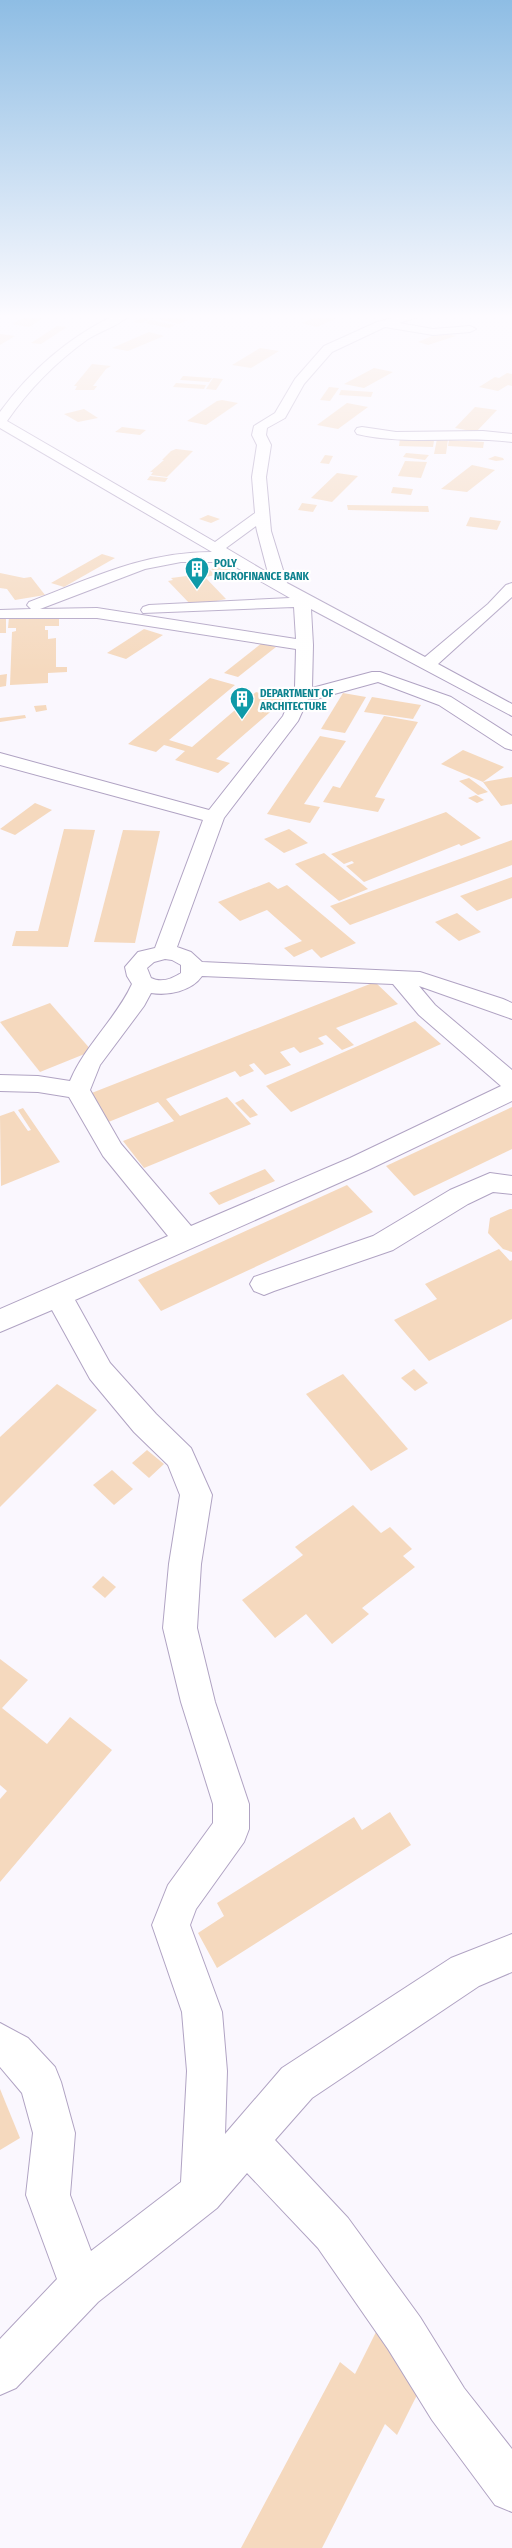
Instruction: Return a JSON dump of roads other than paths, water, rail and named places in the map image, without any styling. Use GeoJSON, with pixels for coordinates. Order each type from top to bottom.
{"type":"FeatureCollection","features":[{"type":"Feature","properties":{"kind":"street"},"geometry":{"type":"LineString","coordinates":[[24,435],[301,600],[512,711]]}},
{"type":"Feature","properties":{"kind":"street"},"geometry":{"type":"LineString","coordinates":[[259,435],[264,445],[259,477],[264,531],[280,586]]}},
{"type":"Feature","properties":{"kind":"street"},"geometry":{"type":"LineString","coordinates":[[389,435],[433,435]]}},
{"type":"Feature","properties":{"kind":"street"},"geometry":{"type":"LineString","coordinates":[[473,435],[512,438]]}},
{"type":"Feature","properties":{"kind":"street"},"geometry":{"type":"LineString","coordinates":[[216,548],[262,515]]}},
{"type":"Feature","properties":{"kind":"street"},"geometry":{"type":"LineString","coordinates":[[2,614],[51,600],[141,565],[181,557],[230,557]]}},
{"type":"Feature","properties":{"kind":"street"},"geometry":{"type":"LineString","coordinates":[[427,665],[512,589]]}},
{"type":"Feature","properties":{"kind":"street"},"geometry":{"type":"LineString","coordinates":[[2,614],[97,613],[301,600]]}},
{"type":"Feature","properties":{"kind":"street"},"geometry":{"type":"LineString","coordinates":[[164,952],[214,817],[292,717],[304,687],[305,645],[301,600]]}},
{"type":"Feature","properties":{"kind":"street"},"geometry":{"type":"LineString","coordinates":[[494,607],[512,608]]}},
{"type":"Feature","properties":{"kind":"street"},"geometry":{"type":"LineString","coordinates":[[97,613],[305,645]]}},
{"type":"Feature","properties":{"kind":"street"},"geometry":{"type":"LineString","coordinates":[[301,694],[316,694],[372,677],[380,677],[445,701],[512,744]]}},
{"type":"Feature","properties":{"kind":"street"},"geometry":{"type":"LineString","coordinates":[[0,759],[214,817]]}},
{"type":"Feature","properties":{"kind":"street"},"geometry":{"type":"LineString","coordinates":[[164,952],[182,955],[192,964],[193,970],[187,980],[171,987],[152,986],[144,983],[136,973],[136,967],[146,957],[164,952]]}},
{"type":"Feature","properties":{"kind":"street"},"geometry":{"type":"LineString","coordinates":[[193,970],[277,971],[420,979],[495,1004],[512,1012]]}},
{"type":"Feature","properties":{"kind":"street"},"geometry":{"type":"LineString","coordinates":[[400,978],[427,1010],[512,1083]]}},
{"type":"Feature","properties":{"kind":"street"},"geometry":{"type":"LineString","coordinates":[[144,983],[136,1001],[89,1063],[78,1090],[89,1117],[126,1171],[186,1238]]}},
{"type":"Feature","properties":{"kind":"street"},"geometry":{"type":"LineString","coordinates":[[0,1083],[38,1084],[78,1090]]}},
{"type":"Feature","properties":{"kind":"street"},"geometry":{"type":"LineString","coordinates":[[0,1321],[186,1238],[359,1164],[512,1091]]}},
{"type":"Feature","properties":{"kind":"street"},"geometry":{"type":"LineString","coordinates":[[264,1284],[383,1244],[459,1197],[490,1182],[512,1184]]}},
{"type":"Feature","properties":{"kind":"street"},"geometry":{"type":"LineString","coordinates":[[58,1295],[100,1371],[145,1423],[180,1457],[196,1495],[185,1564],[180,1628],[198,1702],[231,1804],[231,1829],[181,1898],[171,1925],[202,2012],[207,2071],[202,2193]]}},
{"type":"Feature","properties":{"kind":"street"},"geometry":{"type":"LineString","coordinates":[[0,2372],[82,2286],[202,2193],[297,2083],[465,1972],[512,1953]]}},
{"type":"Feature","properties":{"kind":"street"},"geometry":{"type":"LineString","coordinates":[[0,2043],[14,2052],[40,2082],[54,2133],[48,2195],[82,2286]]}},
{"type":"Feature","properties":{"kind":"street"},"geometry":{"type":"LineString","coordinates":[[249,2139],[265,2162],[333,2233],[404,2333],[448,2404],[512,2488]]}},
{"type":"Feature","properties":{"kind":"place","name":"POLY MICROFINANCE BANK"},"geometry":{"type":"Point","coordinates":[197,590]}},
{"type":"Feature","properties":{"kind":"place","name":"DEPARTMENT OF ARCHITECTURE"},"geometry":{"type":"Point","coordinates":[242,720]}}]}
